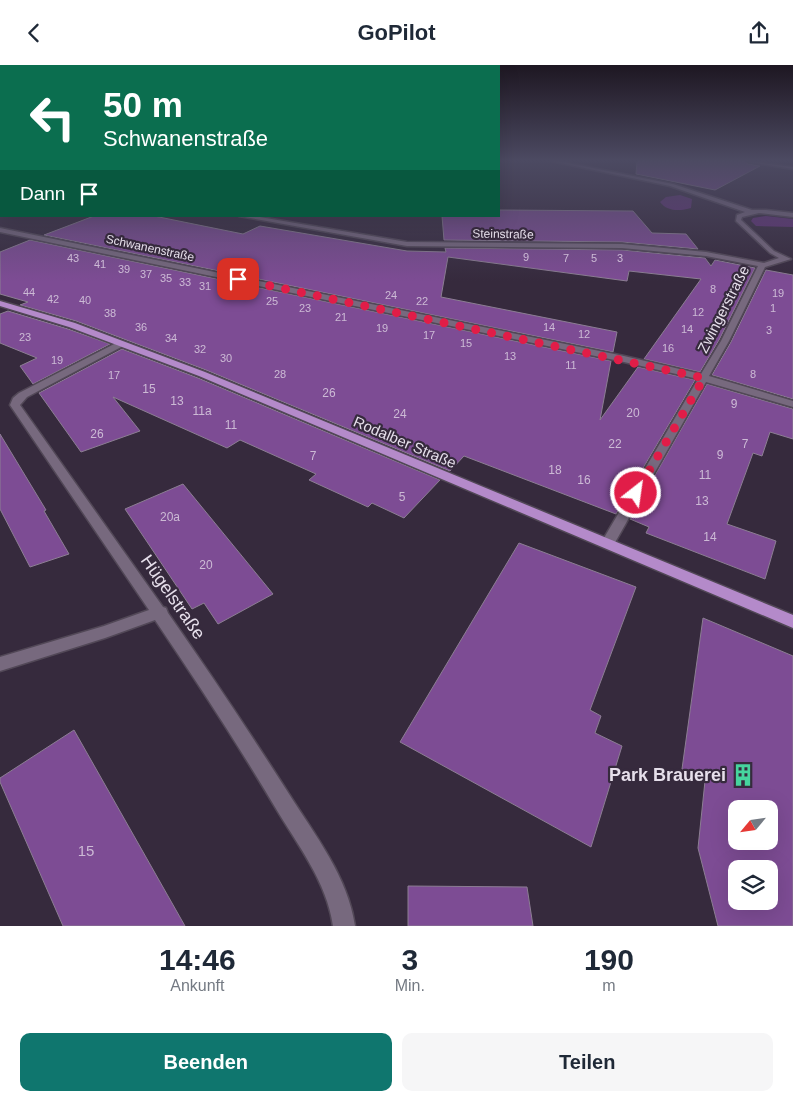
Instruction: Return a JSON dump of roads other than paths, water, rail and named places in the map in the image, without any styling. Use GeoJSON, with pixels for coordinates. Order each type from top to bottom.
{"type":"FeatureCollection","features":[{"type":"Feature","properties":{"kind":"main road","name":"Rodalber Straße"},"geometry":{"type":"LineString","coordinates":[[0,303],[72,325],[286,409],[793,622]]}},
{"type":"Feature","properties":{"kind":"street"},"geometry":{"type":"LineString","coordinates":[[717,201],[751,213]]}},
{"type":"Feature","properties":{"kind":"street"},"geometry":{"type":"LineString","coordinates":[[789,259],[772,252],[738,219],[739,216],[751,213],[790,213]]}},
{"type":"Feature","properties":{"kind":"street","name":"Steinstraße"},"geometry":{"type":"LineString","coordinates":[[248,217],[408,244],[622,246],[706,254],[765,265]]}},
{"type":"Feature","properties":{"kind":"street","name":"Schwanenstraße"},"geometry":{"type":"LineString","coordinates":[[0,230],[614,357],[704,378],[793,404]]}},
{"type":"Feature","properties":{"kind":"street","name":"Zwingerstraße"},"geometry":{"type":"LineString","coordinates":[[608,543],[704,378],[762,266],[789,259]]}},
{"type":"Feature","properties":{"kind":"street","name":"Hügelstraße"},"geometry":{"type":"LineString","coordinates":[[120,344],[23,395],[16,400],[15,405],[224,707],[324,868],[342,912],[344,926]]}},
{"type":"Feature","properties":{"kind":"street"},"geometry":{"type":"LineString","coordinates":[[0,664],[160,613]]}},
{"type":"Feature","properties":{"kind":"place","name":"Park Brauerei"},"geometry":{"type":"Point","coordinates":[743,775]}}]}
